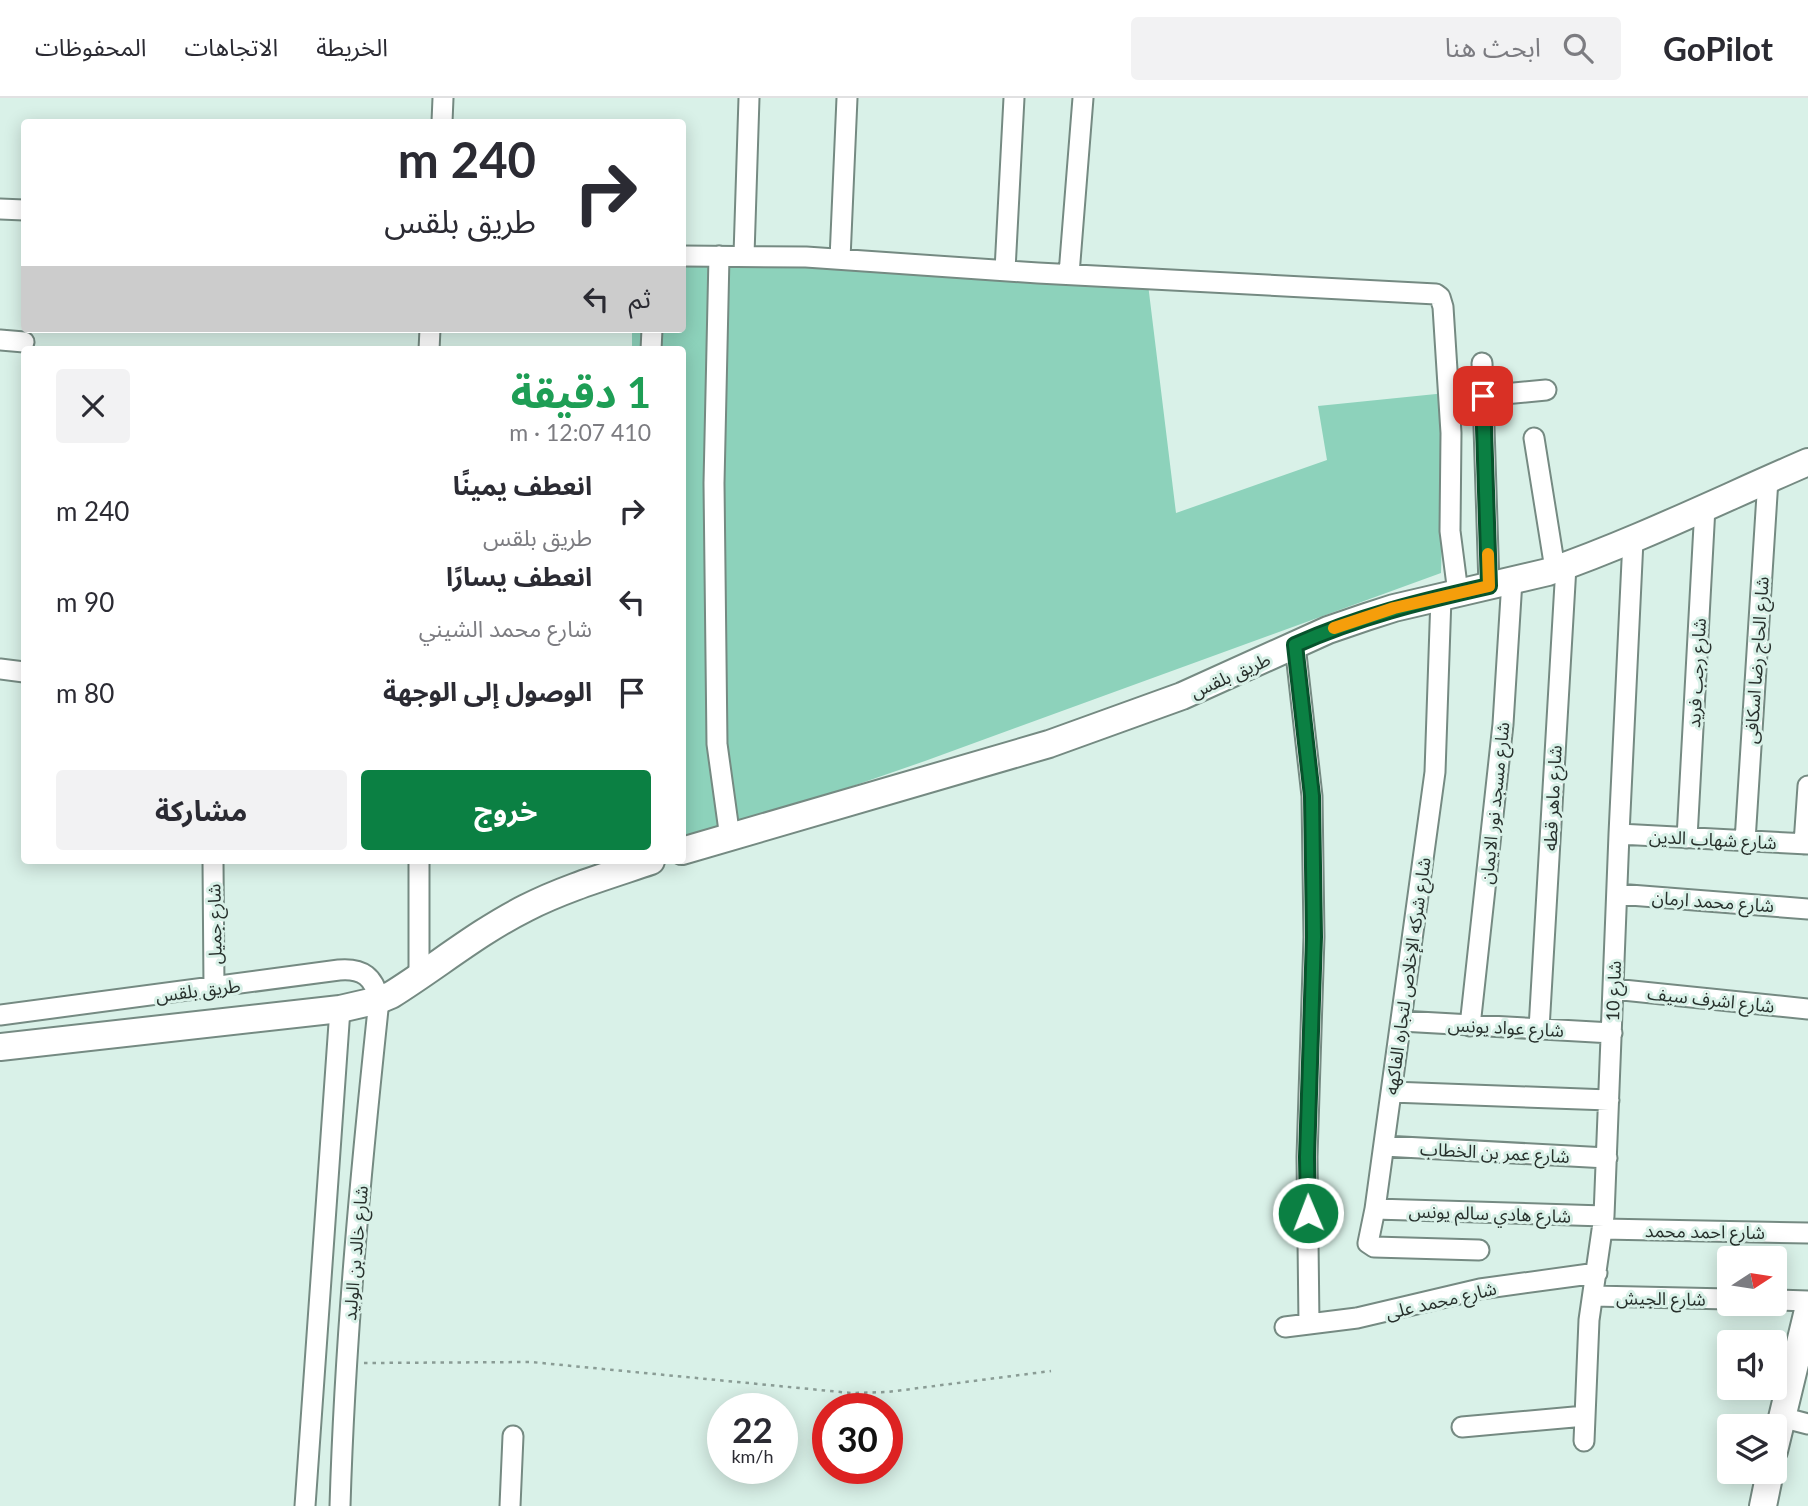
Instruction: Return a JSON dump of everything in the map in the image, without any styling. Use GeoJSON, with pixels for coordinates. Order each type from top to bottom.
{"type":"FeatureCollection","features":[{"type":"Feature","properties":{"kind":"main road","name":"طريق بلقس"},"geometry":{"type":"LineString","coordinates":[[686,850],[1049,744],[1182,696],[1328,630],[1366,617],[1560,568],[1633,540],[1808,462]]}},
{"type":"Feature","properties":{"kind":"main road","name":"طريق بلقس"},"geometry":{"type":"LineString","coordinates":[[0,1047],[340,1009],[379,1000],[391,995],[527,906],[642,864]]}},
{"type":"Feature","properties":{"kind":"main road"},"geometry":{"type":"LineString","coordinates":[[1782,1414],[1808,1310]]}},
{"type":"Feature","properties":{"kind":"main road"},"geometry":{"type":"LineString","coordinates":[[1763,1506],[1768,1484]]}},
{"type":"Feature","properties":{"kind":"street"},"geometry":{"type":"LineString","coordinates":[[442,119],[443,98]]}},
{"type":"Feature","properties":{"kind":"street"},"geometry":{"type":"LineString","coordinates":[[744,256],[749,98]]}},
{"type":"Feature","properties":{"kind":"street"},"geometry":{"type":"LineString","coordinates":[[840,260],[847,98]]}},
{"type":"Feature","properties":{"kind":"street"},"geometry":{"type":"LineString","coordinates":[[1005,270],[1014,98]]}},
{"type":"Feature","properties":{"kind":"street"},"geometry":{"type":"LineString","coordinates":[[686,256],[840,260],[1069,274],[1083,98]]}},
{"type":"Feature","properties":{"kind":"street"},"geometry":{"type":"LineString","coordinates":[[0,209],[21,210]]}},
{"type":"Feature","properties":{"kind":"street"},"geometry":{"type":"LineString","coordinates":[[719,256],[714,483],[717,744],[730,838]]}},
{"type":"Feature","properties":{"kind":"street","name":"شارع شركه الإخلاص لتجاره الفاكهه"},"geometry":{"type":"LineString","coordinates":[[1069,274],[1436,293],[1440,297],[1443,307],[1451,433],[1450,595],[1435,772],[1375,1209],[1368,1240],[1370,1246],[1479,1250]]}},
{"type":"Feature","properties":{"kind":"street"},"geometry":{"type":"LineString","coordinates":[[0,340],[24,342]]}},
{"type":"Feature","properties":{"kind":"street","name":"شارع مسجد نور الايمان"},"geometry":{"type":"LineString","coordinates":[[1470,1026],[1503,724],[1500,583],[1482,363]]}},
{"type":"Feature","properties":{"kind":"street"},"geometry":{"type":"LineString","coordinates":[[1483,396],[1546,390]]}},
{"type":"Feature","properties":{"kind":"street","name":"شارع ماهر قطه"},"geometry":{"type":"LineString","coordinates":[[1534,438],[1560,568],[1539,1029]]}},
{"type":"Feature","properties":{"kind":"street","name":"شارع الحاج رضا اسكافى"},"geometry":{"type":"LineString","coordinates":[[1745,841],[1768,480]]}},
{"type":"Feature","properties":{"kind":"street","name":"شارع رجب فريد"},"geometry":{"type":"LineString","coordinates":[[1687,838],[1704,507]]}},
{"type":"Feature","properties":{"kind":"street","name":"شارع 10"},"geometry":{"type":"LineString","coordinates":[[1584,1441],[1588,1342],[1603,1223],[1607,1158],[1633,540]]}},
{"type":"Feature","properties":{"kind":"street"},"geometry":{"type":"LineString","coordinates":[[1295,645],[1311,772],[1313,823],[1314,937],[1307,1157],[1309,1324]]}},
{"type":"Feature","properties":{"kind":"street"},"geometry":{"type":"LineString","coordinates":[[0,669],[21,672]]}},
{"type":"Feature","properties":{"kind":"street"},"geometry":{"type":"LineString","coordinates":[[1806,844],[1808,786]]}},
{"type":"Feature","properties":{"kind":"street","name":"شارع شهاب الدين"},"geometry":{"type":"LineString","coordinates":[[1619,834],[1806,844]]}},
{"type":"Feature","properties":{"kind":"street","name":"شارع جميل"},"geometry":{"type":"LineString","coordinates":[[213,864],[214,988]]}},
{"type":"Feature","properties":{"kind":"street"},"geometry":{"type":"LineString","coordinates":[[419,864],[419,976]]}},
{"type":"Feature","properties":{"kind":"street","name":"شارع محمد ارمان"},"geometry":{"type":"LineString","coordinates":[[1617,894],[1808,909]]}},
{"type":"Feature","properties":{"kind":"street","name":"طريق بلقس"},"geometry":{"type":"LineString","coordinates":[[0,1015],[350,970],[361,972],[371,979],[379,1000]]}},
{"type":"Feature","properties":{"kind":"street","name":"شارع اشرف سيف"},"geometry":{"type":"LineString","coordinates":[[1614,989],[1808,1009]]}},
{"type":"Feature","properties":{"kind":"street","name":"شارع خالد بن الوليد"},"geometry":{"type":"LineString","coordinates":[[340,1506],[346,1363],[379,1000]]}},
{"type":"Feature","properties":{"kind":"street"},"geometry":{"type":"LineString","coordinates":[[305,1506],[340,1009]]}},
{"type":"Feature","properties":{"kind":"street","name":"شارع عواد يونس"},"geometry":{"type":"LineString","coordinates":[[1401,1021],[1612,1033]]}},
{"type":"Feature","properties":{"kind":"street"},"geometry":{"type":"LineString","coordinates":[[1391,1092],[1609,1100]]}},
{"type":"Feature","properties":{"kind":"street","name":"شارع عمر بن الخطاب"},"geometry":{"type":"LineString","coordinates":[[1384,1146],[1607,1158]]}},
{"type":"Feature","properties":{"kind":"street","name":"شارع هادي سالم يونس"},"geometry":{"type":"LineString","coordinates":[[1375,1209],[1603,1223]]}},
{"type":"Feature","properties":{"kind":"street","name":"شارع احمد محمد"},"geometry":{"type":"LineString","coordinates":[[1603,1223],[1808,1233]]}},
{"type":"Feature","properties":{"kind":"street","name":"شارع محمد على"},"geometry":{"type":"LineString","coordinates":[[1284,1326],[1357,1318],[1480,1289],[1597,1273]]}},
{"type":"Feature","properties":{"kind":"street","name":"شارع الجيش"},"geometry":{"type":"LineString","coordinates":[[1593,1296],[1717,1299]]}},
{"type":"Feature","properties":{"kind":"street"},"geometry":{"type":"LineString","coordinates":[[1787,1300],[1808,1301]]}},
{"type":"Feature","properties":{"kind":"street"},"geometry":{"type":"LineString","coordinates":[[1462,1427],[1585,1416]]}},
{"type":"Feature","properties":{"kind":"street"},"geometry":{"type":"LineString","coordinates":[[1787,1419],[1808,1424]]}},
{"type":"Feature","properties":{"kind":"street"},"geometry":{"type":"LineString","coordinates":[[310,1432],[342,1433]]}},
{"type":"Feature","properties":{"kind":"street"},"geometry":{"type":"LineString","coordinates":[[510,1506],[513,1436]]}},
{"type":"Feature","properties":{"kind":"path"},"geometry":{"type":"LineString","coordinates":[[346,1363],[531,1362],[870,1393],[1051,1371]]}},
{"type":"Feature","properties":{"kind":"green space"},"geometry":{"type":"Polygon","coordinates":[[[686,258],[1147,276],[1176,513],[1327,460],[1318,406],[1446,393],[1441,573],[925,761],[686,844],[686,346],[632,346],[632,333],[686,333],[686,258]]]}},
{"type":"Feature","properties":{"kind":"slow traffic"},"geometry":{"type":"LineString","coordinates":[[1334,628],[1394,608],[1489,586],[1488,554]]}},
{"type":"Feature","properties":{"kind":"route"},"geometry":{"type":"LineString","coordinates":[[1308,1213],[1307,1157],[1314,937],[1312,796],[1295,645],[1328,630],[1394,608],[1489,586],[1483,396]]}}]}
